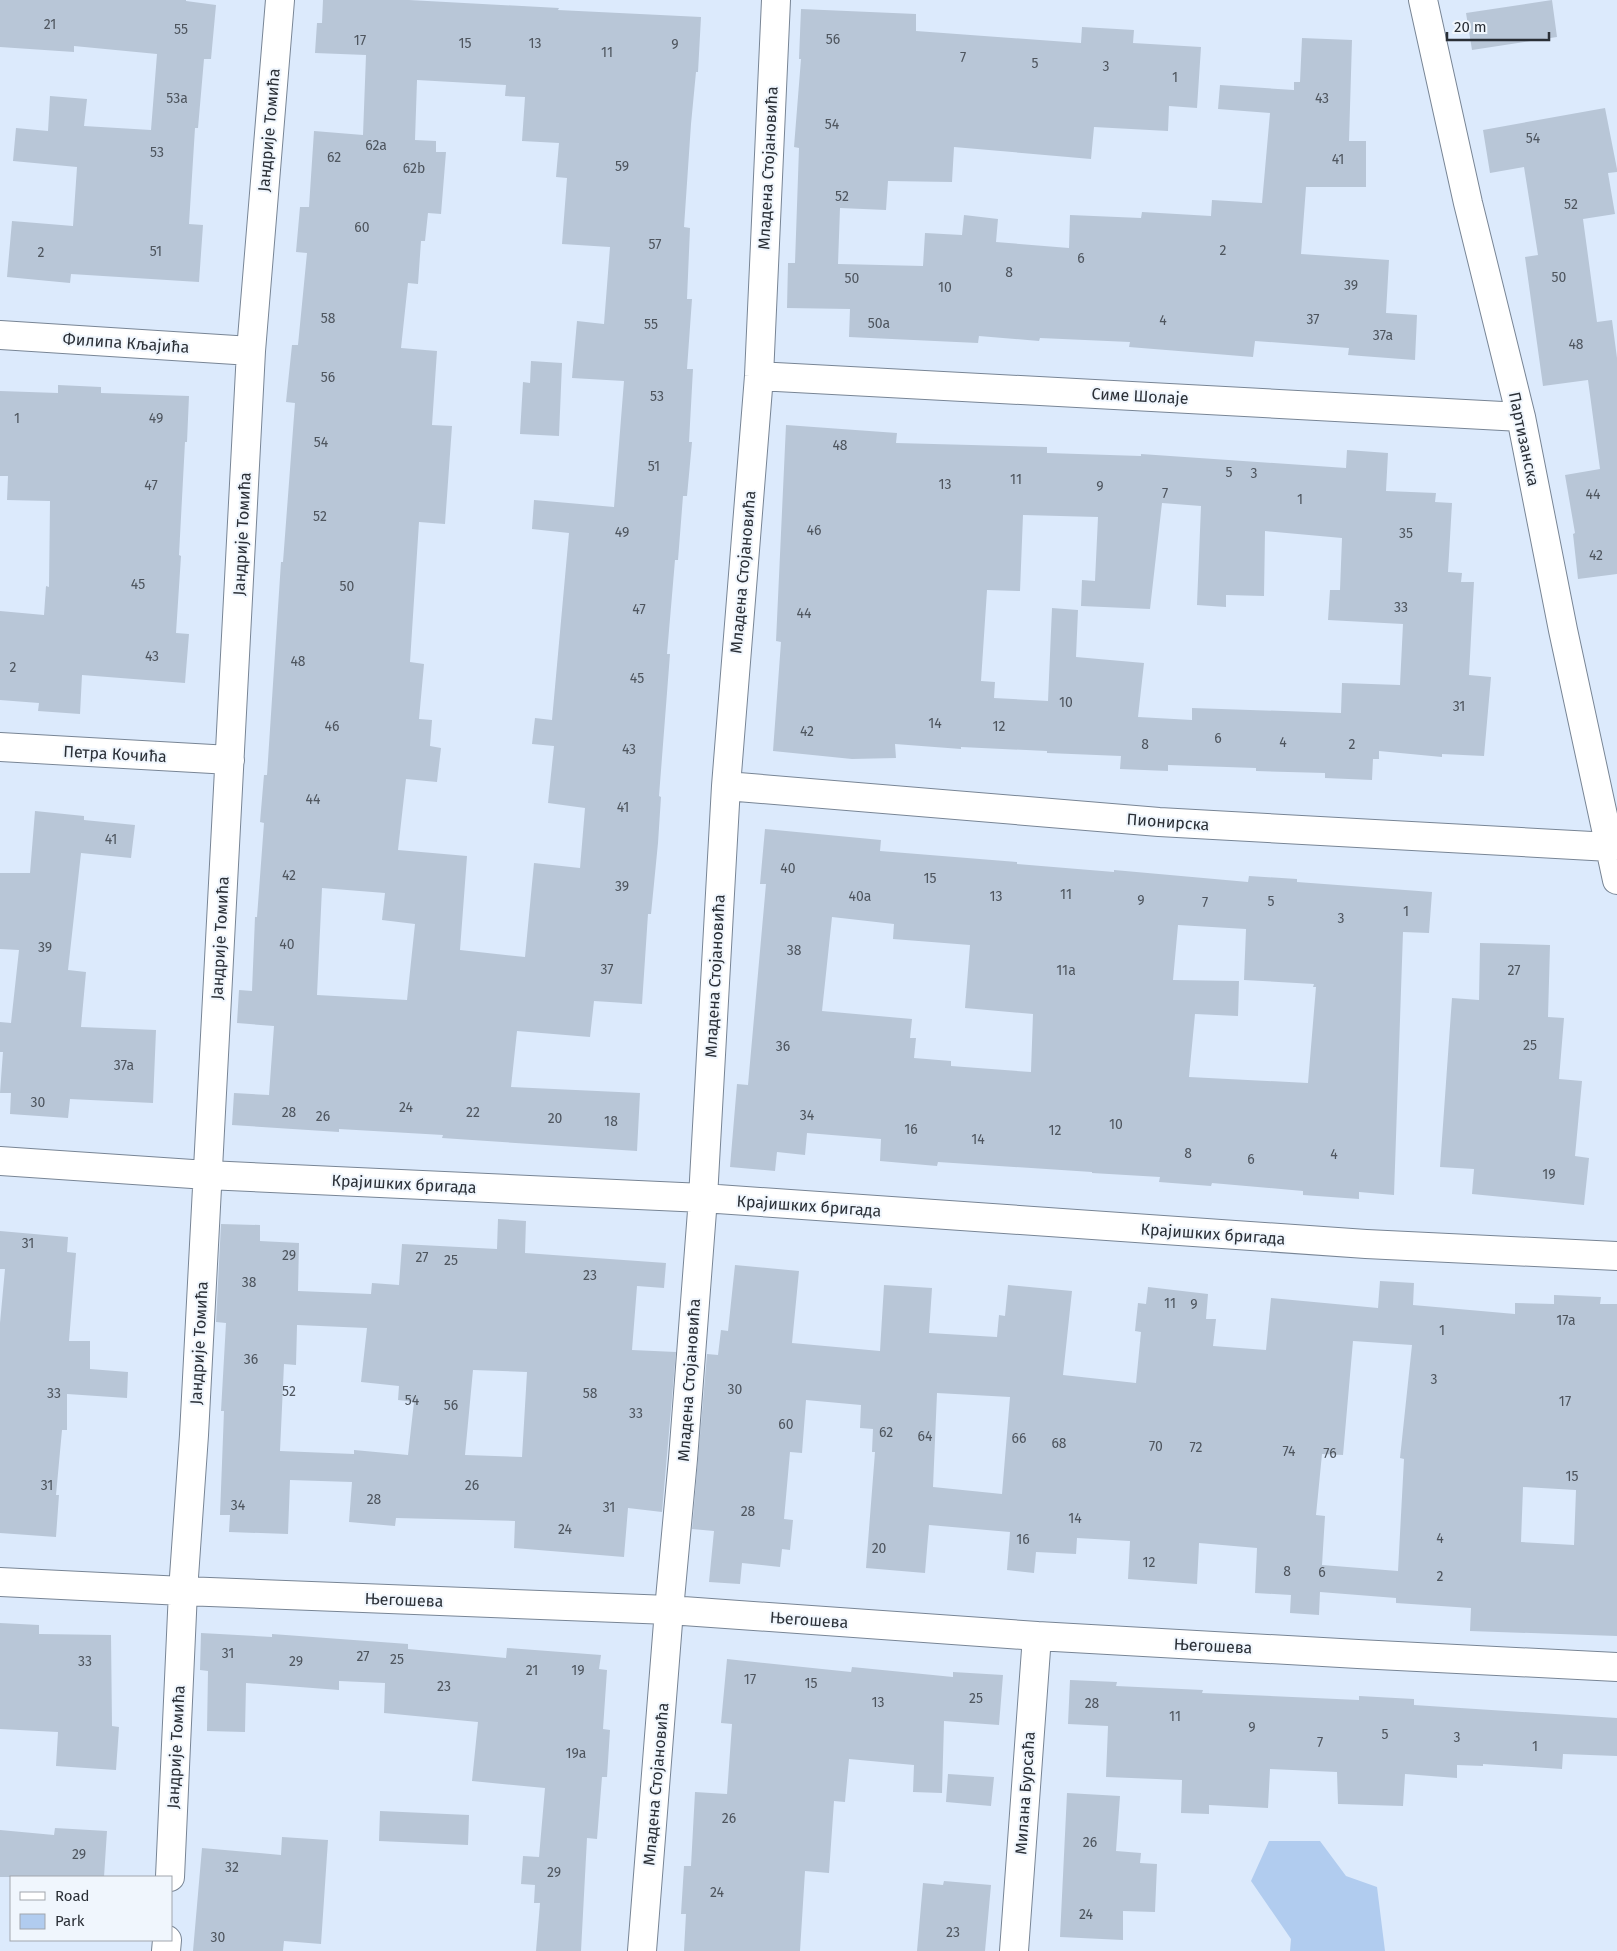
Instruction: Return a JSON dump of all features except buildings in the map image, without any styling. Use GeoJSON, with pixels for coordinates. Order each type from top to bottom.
{"type":"FeatureCollection","features":[{"type":"Feature","properties":{"kind":"street","name":"Јандрије Томића"},"geometry":{"type":"LineString","coordinates":[[170,1876],[183,1592],[194,1435],[251,351],[280,0]]}},
{"type":"Feature","properties":{"kind":"street","name":"Младена Стојановића"},"geometry":{"type":"LineString","coordinates":[[642,1951],[703,1198],[726,786],[759,376],[776,0]]}},
{"type":"Feature","properties":{"kind":"street","name":"Партизанска"},"geometry":{"type":"LineString","coordinates":[[1423,0],[1468,203],[1521,417],[1563,630],[1617,880]]}},
{"type":"Feature","properties":{"kind":"street","name":"Филипа Кљајића"},"geometry":{"type":"LineString","coordinates":[[0,335],[251,351]]}},
{"type":"Feature","properties":{"kind":"street","name":"Симе Шолаје"},"geometry":{"type":"LineString","coordinates":[[759,376],[1521,417]]}},
{"type":"Feature","properties":{"kind":"street","name":"Петра Кочића"},"geometry":{"type":"LineString","coordinates":[[0,747],[230,760]]}},
{"type":"Feature","properties":{"kind":"street","name":"Пионирска"},"geometry":{"type":"LineString","coordinates":[[726,786],[1159,822],[1610,847]]}},
{"type":"Feature","properties":{"kind":"street","name":"Крајишких бригада"},"geometry":{"type":"LineString","coordinates":[[0,1161],[207,1175],[703,1198],[1356,1244],[1617,1256]]}},
{"type":"Feature","properties":{"kind":"street","name":"Његошева"},"geometry":{"type":"LineString","coordinates":[[0,1582],[183,1592],[669,1610],[1037,1636],[1617,1667]]}},
{"type":"Feature","properties":{"kind":"street","name":"Милана Бурсаћа"},"geometry":{"type":"LineString","coordinates":[[1014,1951],[1037,1636]]}},
{"type":"Feature","properties":{"kind":"green space"},"geometry":{"type":"Polygon","coordinates":[[[1269,1841],[1320,1841],[1346,1876],[1377,1887],[1385,1951],[1290,1951],[1291,1939],[1251,1881],[1269,1841]]]}}]}
